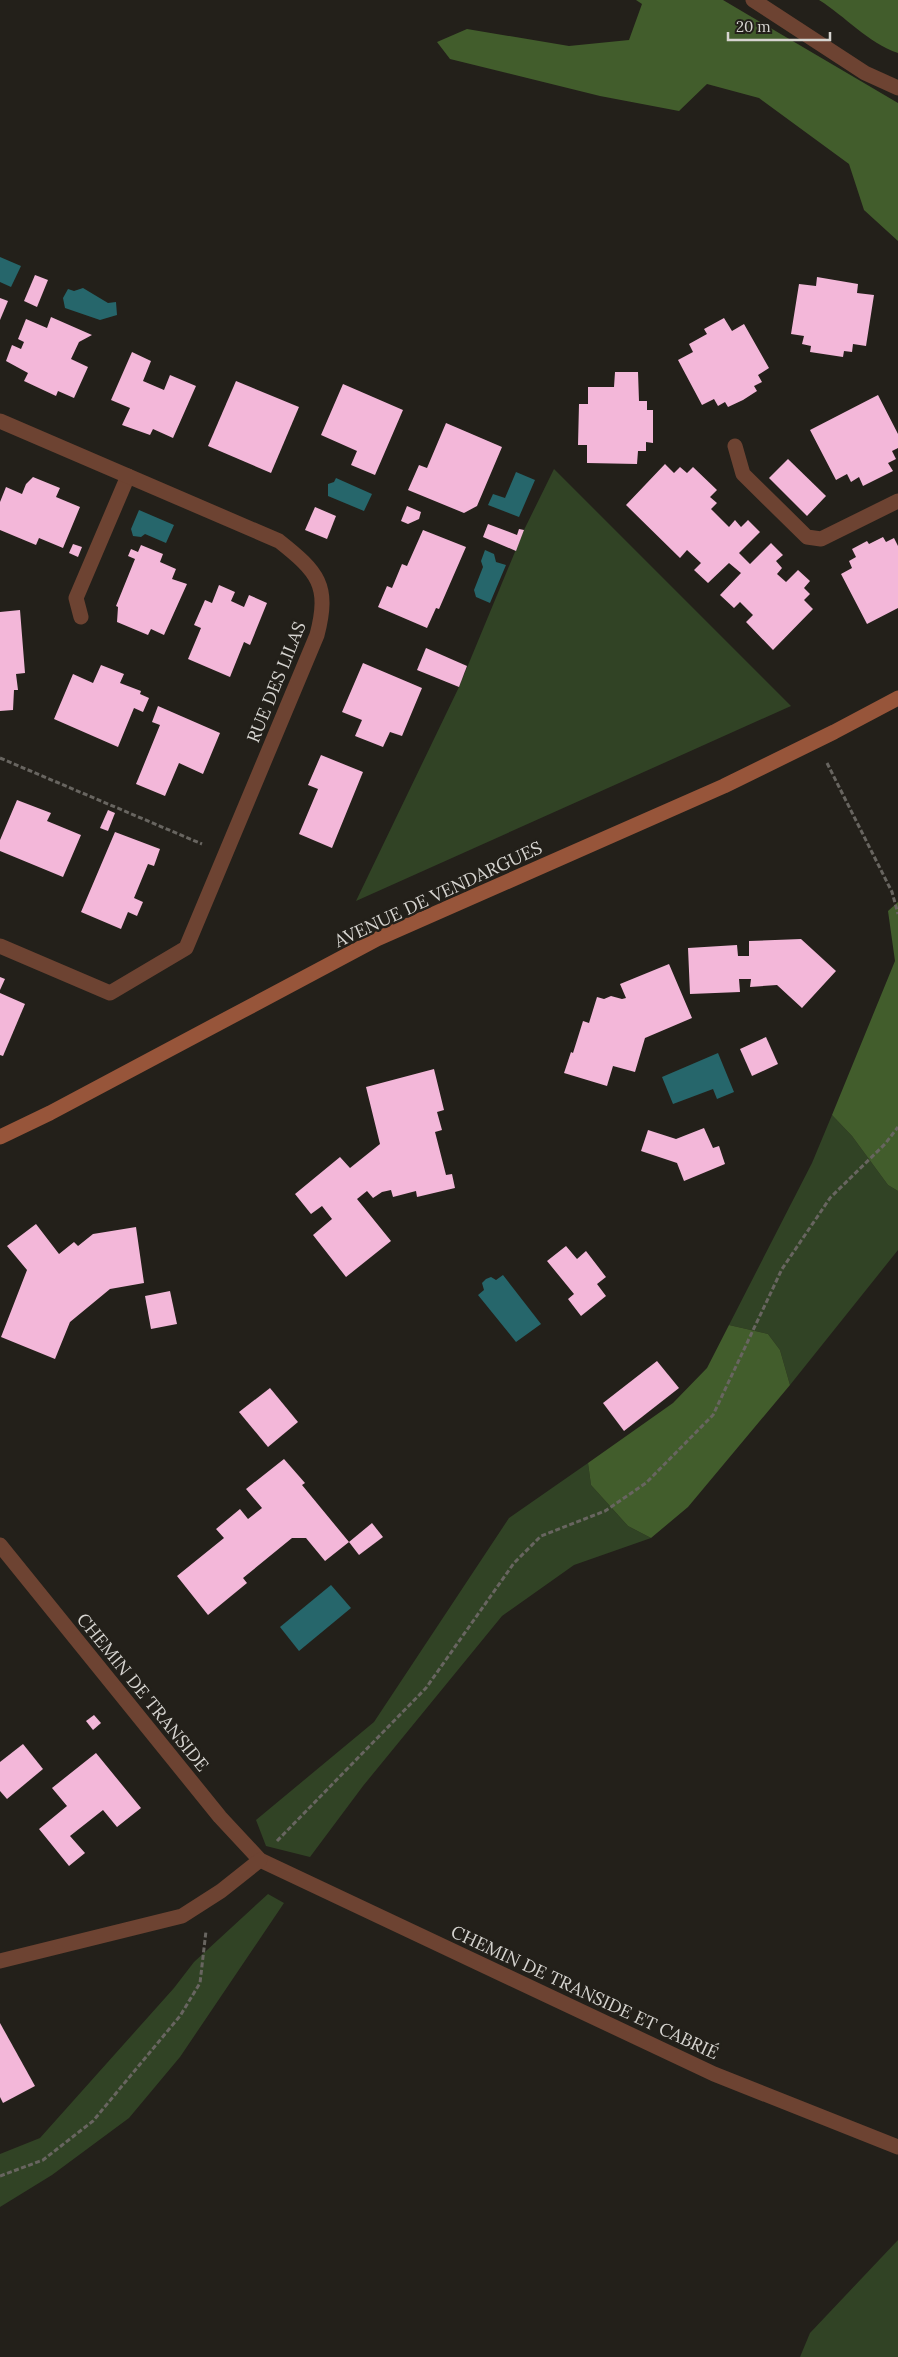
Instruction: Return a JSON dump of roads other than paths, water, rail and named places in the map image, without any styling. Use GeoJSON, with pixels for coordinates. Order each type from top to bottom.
{"type":"FeatureCollection","features":[{"type":"Feature","properties":{"kind":"street"},"geometry":{"type":"LineString","coordinates":[[753,0],[865,73],[898,88]]}},
{"type":"Feature","properties":{"kind":"street","name":"RUE DES LILAS"},"geometry":{"type":"LineString","coordinates":[[0,421],[279,541],[305,562],[322,587],[323,611],[317,635],[186,948],[110,993],[0,946]]}},
{"type":"Feature","properties":{"kind":"street"},"geometry":{"type":"LineString","coordinates":[[735,446],[743,474],[807,537],[821,539],[898,500]]}},
{"type":"Feature","properties":{"kind":"street"},"geometry":{"type":"LineString","coordinates":[[81,617],[76,598],[128,476]]}},
{"type":"Feature","properties":{"kind":"street","name":"AVENUE DE VENDARGUES"},"geometry":{"type":"LineString","coordinates":[[0,1137],[50,1113],[377,939],[724,786],[898,698]]}},
{"type":"Feature","properties":{"kind":"street","name":"CHEMIN DE TRANSIDE"},"geometry":{"type":"LineString","coordinates":[[0,1545],[220,1818],[260,1860]]}},
{"type":"Feature","properties":{"kind":"street"},"geometry":{"type":"LineString","coordinates":[[0,1961],[182,1916],[222,1890],[260,1860]]}},
{"type":"Feature","properties":{"kind":"street","name":"CHEMIN DE TRANSIDE ET CABRIÉ"},"geometry":{"type":"LineString","coordinates":[[260,1860],[714,2074],[898,2147]]}},
{"type":"Feature","properties":{"kind":"water"},"geometry":{"type":"Polygon","coordinates":[[[0,257],[21,266],[11,287],[0,282],[0,257]]]}},
{"type":"Feature","properties":{"kind":"water"},"geometry":{"type":"Polygon","coordinates":[[[83,288],[108,303],[116,302],[117,315],[100,320],[65,308],[63,298],[68,289],[74,291],[83,288]]]}},
{"type":"Feature","properties":{"kind":"water"},"geometry":{"type":"Polygon","coordinates":[[[516,472],[535,480],[519,517],[488,505],[493,494],[505,498],[516,472]]]}},
{"type":"Feature","properties":{"kind":"water"},"geometry":{"type":"Polygon","coordinates":[[[336,478],[372,494],[364,511],[328,496],[328,484],[334,482],[336,478]]]}},
{"type":"Feature","properties":{"kind":"water"},"geometry":{"type":"Polygon","coordinates":[[[139,510],[174,525],[166,543],[145,534],[141,537],[133,536],[131,529],[139,510]]]}},
{"type":"Feature","properties":{"kind":"water"},"geometry":{"type":"Polygon","coordinates":[[[485,550],[494,554],[496,562],[506,565],[490,603],[476,597],[474,590],[483,567],[481,561],[485,550]]]}},
{"type":"Feature","properties":{"kind":"water"},"geometry":{"type":"Polygon","coordinates":[[[718,1053],[734,1092],[717,1099],[713,1089],[673,1104],[662,1077],[718,1053]]]}},
{"type":"Feature","properties":{"kind":"water"},"geometry":{"type":"Polygon","coordinates":[[[503,1275],[541,1324],[516,1342],[478,1295],[484,1290],[482,1283],[486,1279],[491,1277],[496,1280],[503,1275]]]}},
{"type":"Feature","properties":{"kind":"water"},"geometry":{"type":"Polygon","coordinates":[[[331,1585],[351,1608],[299,1651],[280,1627],[331,1585]]]}}]}
